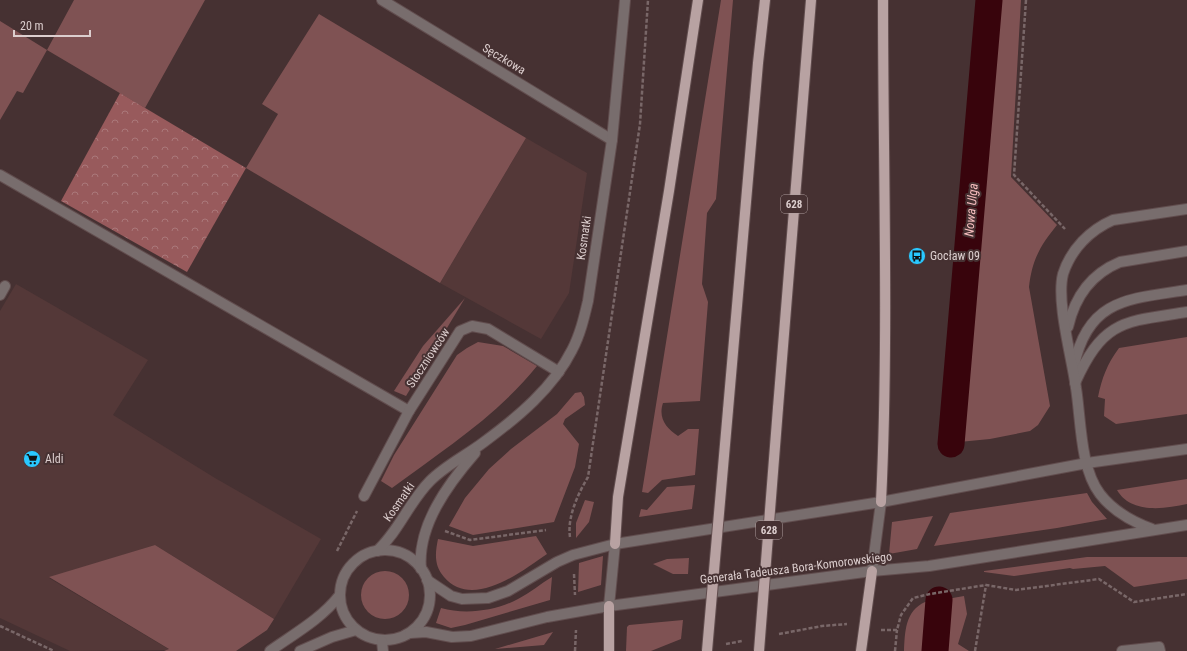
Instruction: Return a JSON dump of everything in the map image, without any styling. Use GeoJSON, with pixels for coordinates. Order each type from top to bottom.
{"type":"FeatureCollection","features":[{"type":"Feature","properties":{"kind":"main road"},"geometry":{"type":"LineString","coordinates":[[616,544],[618,497],[669,191],[698,0]]}},
{"type":"Feature","properties":{"kind":"main road"},"geometry":{"type":"LineString","coordinates":[[758,0],[758,63]]}},
{"type":"Feature","properties":{"kind":"main road"},"geometry":{"type":"LineString","coordinates":[[707,651],[758,63],[765,0]]}},
{"type":"Feature","properties":{"kind":"main road","name":"628"},"geometry":{"type":"LineString","coordinates":[[759,651],[811,0]]}},
{"type":"Feature","properties":{"kind":"main road"},"geometry":{"type":"LineString","coordinates":[[881,502],[884,429],[886,269],[883,152],[883,0]]}},
{"type":"Feature","properties":{"kind":"main road"},"geometry":{"type":"LineString","coordinates":[[861,651],[872,571]]}},
{"type":"Feature","properties":{"kind":"main road"},"geometry":{"type":"LineString","coordinates":[[609,606],[609,651]]}},
{"type":"Feature","properties":{"kind":"street","name":"Sęczkowa"},"geometry":{"type":"LineString","coordinates":[[382,0],[612,140]]}},
{"type":"Feature","properties":{"kind":"street","name":"Kosmatki"},"geometry":{"type":"LineString","coordinates":[[377,551],[388,541],[415,499],[431,481],[484,443],[534,400],[559,372],[572,350],[582,327],[588,301],[612,140],[625,0]]}},
{"type":"Feature","properties":{"kind":"street"},"geometry":{"type":"LineString","coordinates":[[0,176],[409,411]]}},
{"type":"Feature","properties":{"kind":"street"},"geometry":{"type":"LineString","coordinates":[[1152,529],[1128,518],[1108,502],[1094,484],[1087,463],[1067,339],[1062,298],[1063,275],[1073,253],[1081,243],[1092,232],[1114,220],[1187,209]]}},
{"type":"Feature","properties":{"kind":"street"},"geometry":{"type":"LineString","coordinates":[[1067,339],[1071,312],[1087,284],[1098,274],[1120,262],[1187,251]]}},
{"type":"Feature","properties":{"kind":"street"},"geometry":{"type":"LineString","coordinates":[[0,295],[6,286]]}},
{"type":"Feature","properties":{"kind":"street"},"geometry":{"type":"LineString","coordinates":[[1074,379],[1077,350],[1093,322],[1104,312],[1115,304],[1126,300],[1187,290]]}},
{"type":"Feature","properties":{"kind":"street"},"geometry":{"type":"LineString","coordinates":[[1074,379],[1096,345],[1118,326],[1138,320],[1187,312]]}},
{"type":"Feature","properties":{"kind":"street","name":"Stoczniowców"},"geometry":{"type":"LineString","coordinates":[[364,496],[409,411],[460,331],[472,326],[488,329],[559,372]]}},
{"type":"Feature","properties":{"kind":"street","name":"Kosmatki"},"geometry":{"type":"LineString","coordinates":[[421,568],[420,554],[424,538],[434,513],[445,492],[461,469],[484,443]]}},
{"type":"Feature","properties":{"kind":"street"},"geometry":{"type":"LineString","coordinates":[[427,580],[451,596],[462,599],[488,598],[508,591],[557,562],[573,555],[616,544],[881,502],[1087,463],[1187,449]]}},
{"type":"Feature","properties":{"kind":"street"},"geometry":{"type":"LineString","coordinates":[[872,571],[881,502]]}},
{"type":"Feature","properties":{"kind":"street","name":"Generała Tadeusza Bora-Komorowskiego"},"geometry":{"type":"LineString","coordinates":[[410,633],[426,632],[452,637],[471,636],[547,618],[609,606],[872,571],[929,566],[1152,529],[1187,525]]}},
{"type":"Feature","properties":{"kind":"street"},"geometry":{"type":"LineString","coordinates":[[609,606],[616,544]]}},
{"type":"Feature","properties":{"kind":"street"},"geometry":{"type":"LineString","coordinates":[[389,550],[401,553],[413,559],[421,568],[427,580],[430,602],[426,613],[410,633],[383,646],[356,630],[346,620],[341,608],[339,596],[341,583],[346,572],[354,562],[364,554],[389,550]]}},
{"type":"Feature","properties":{"kind":"street"},"geometry":{"type":"LineString","coordinates":[[270,651],[319,617],[330,608],[339,596]]}},
{"type":"Feature","properties":{"kind":"street"},"geometry":{"type":"LineString","coordinates":[[300,651],[332,637],[356,630]]}},
{"type":"Feature","properties":{"kind":"street"},"geometry":{"type":"LineString","coordinates":[[1122,651],[1159,647],[1160,651]]}},
{"type":"Feature","properties":{"kind":"path"},"geometry":{"type":"LineString","coordinates":[[575,651],[576,613],[573,555],[569,526],[580,491],[588,477],[640,124],[648,0]]}},
{"type":"Feature","properties":{"kind":"path"},"geometry":{"type":"LineString","coordinates":[[1026,0],[1014,175],[1065,229]]}},
{"type":"Feature","properties":{"kind":"path"},"geometry":{"type":"LineString","coordinates":[[337,551],[364,496]]}},
{"type":"Feature","properties":{"kind":"path"},"geometry":{"type":"LineString","coordinates":[[442,530],[470,540],[546,530]]}},
{"type":"Feature","properties":{"kind":"path"},"geometry":{"type":"LineString","coordinates":[[895,651],[897,630],[901,615],[913,598],[930,594],[986,585],[1016,590],[1099,579],[1134,602],[1187,594]]}},
{"type":"Feature","properties":{"kind":"path"},"geometry":{"type":"LineString","coordinates":[[975,651],[986,585]]}},
{"type":"Feature","properties":{"kind":"path"},"geometry":{"type":"LineString","coordinates":[[775,635],[822,626],[845,624],[865,628],[897,630]]}},
{"type":"Feature","properties":{"kind":"path"},"geometry":{"type":"LineString","coordinates":[[0,626],[54,651]]}},
{"type":"Feature","properties":{"kind":"path"},"geometry":{"type":"LineString","coordinates":[[721,645],[744,640]]}},
{"type":"Feature","properties":{"kind":"shaded area"},"geometry":{"type":"Polygon","coordinates":[[[74,0],[205,0],[145,108],[47,50],[74,0]]]}},
{"type":"Feature","properties":{"kind":"shaded area"},"geometry":{"type":"Polygon","coordinates":[[[721,0],[733,0],[716,199],[707,213],[702,284],[708,302],[700,401],[663,403],[662,408],[662,418],[664,422],[670,430],[678,436],[688,429],[699,429],[695,475],[662,480],[648,493],[642,492],[721,0]]]}},
{"type":"Feature","properties":{"kind":"shaded area"},"geometry":{"type":"Polygon","coordinates":[[[996,0],[1021,0],[1011,177],[1057,225],[1041,247],[1032,269],[1029,287],[1050,406],[1038,425],[1030,431],[990,439],[959,442],[996,0]]]}},
{"type":"Feature","properties":{"kind":"shaded area"},"geometry":{"type":"Polygon","coordinates":[[[319,14],[526,138],[440,283],[246,168],[278,114],[262,104],[319,14]]]}},
{"type":"Feature","properties":{"kind":"shaded area"},"geometry":{"type":"Polygon","coordinates":[[[0,21],[47,50],[23,93],[17,91],[0,120],[0,21]]]}},
{"type":"Feature","properties":{"kind":"shaded area"},"geometry":{"type":"Polygon","coordinates":[[[526,138],[587,173],[569,293],[541,339],[440,283],[526,138]]]}},
{"type":"Feature","properties":{"kind":"shaded area"},"geometry":{"type":"Polygon","coordinates":[[[16,284],[148,360],[113,415],[215,478],[321,539],[274,619],[155,545],[49,578],[170,650],[70,651],[0,618],[0,311],[16,284]]]}},
{"type":"Feature","properties":{"kind":"shaded area"},"geometry":{"type":"Polygon","coordinates":[[[465,298],[406,396],[394,391],[423,346],[465,298]]]}},
{"type":"Feature","properties":{"kind":"shaded area"},"geometry":{"type":"Polygon","coordinates":[[[1187,337],[1187,414],[1116,424],[1104,416],[1105,399],[1098,397],[1106,371],[1119,348],[1187,337]]]}},
{"type":"Feature","properties":{"kind":"shaded area"},"geometry":{"type":"Polygon","coordinates":[[[478,342],[503,346],[537,366],[505,401],[469,432],[392,488],[381,481],[394,455],[457,355],[478,342]]]}},
{"type":"Feature","properties":{"kind":"shaded area"},"geometry":{"type":"Polygon","coordinates":[[[581,392],[584,397],[585,405],[565,419],[563,424],[579,444],[575,467],[554,522],[473,535],[449,526],[465,498],[489,469],[511,449],[557,414],[575,393],[581,392]]]}},
{"type":"Feature","properties":{"kind":"shaded area"},"geometry":{"type":"Polygon","coordinates":[[[1187,479],[1187,504],[1178,506],[1149,508],[1139,506],[1123,498],[1117,490],[1187,479]]]}},
{"type":"Feature","properties":{"kind":"shaded area"},"geometry":{"type":"Polygon","coordinates":[[[695,485],[692,509],[639,517],[641,509],[647,510],[667,487],[695,485]]]}},
{"type":"Feature","properties":{"kind":"shaded area"},"geometry":{"type":"Polygon","coordinates":[[[1087,493],[1092,502],[1107,519],[934,546],[950,513],[1087,493]]]}},
{"type":"Feature","properties":{"kind":"shaded area"},"geometry":{"type":"Polygon","coordinates":[[[585,500],[594,502],[589,522],[576,538],[576,523],[585,500]]]}},
{"type":"Feature","properties":{"kind":"shaded area"},"geometry":{"type":"Polygon","coordinates":[[[933,516],[917,549],[889,554],[892,522],[933,516]]]}},
{"type":"Feature","properties":{"kind":"shaded area"},"geometry":{"type":"Polygon","coordinates":[[[536,536],[547,554],[524,570],[496,585],[482,589],[468,590],[455,586],[444,577],[438,568],[436,549],[438,539],[473,546],[536,536]]]}},
{"type":"Feature","properties":{"kind":"shaded area"},"geometry":{"type":"Polygon","coordinates":[[[155,545],[274,619],[267,630],[236,651],[164,651],[169,649],[49,577],[155,545]]]}},
{"type":"Feature","properties":{"kind":"shaded area"},"geometry":{"type":"Polygon","coordinates":[[[603,556],[601,585],[578,592],[579,563],[603,556]]]}},
{"type":"Feature","properties":{"kind":"shaded area"},"geometry":{"type":"Polygon","coordinates":[[[1087,557],[1187,557],[1187,579],[1134,587],[1105,566],[1070,568],[1014,576],[984,572],[984,571],[1087,557]]]}},
{"type":"Feature","properties":{"kind":"shaded area"},"geometry":{"type":"Polygon","coordinates":[[[689,558],[688,574],[673,574],[653,564],[667,559],[689,558]]]}},
{"type":"Feature","properties":{"kind":"shaded area"},"geometry":{"type":"Polygon","coordinates":[[[380,571],[390,571],[402,578],[409,590],[409,600],[402,612],[390,619],[380,619],[372,615],[365,608],[361,600],[361,590],[365,582],[372,575],[380,571]]]}},
{"type":"Feature","properties":{"kind":"shaded area"},"geometry":{"type":"Polygon","coordinates":[[[552,577],[550,600],[451,628],[436,623],[441,608],[460,611],[480,611],[490,609],[522,597],[552,577]]]}},
{"type":"Feature","properties":{"kind":"shaded area"},"geometry":{"type":"Polygon","coordinates":[[[964,596],[967,614],[958,644],[969,651],[943,651],[947,599],[964,596]]]}},
{"type":"Feature","properties":{"kind":"shaded area"},"geometry":{"type":"Polygon","coordinates":[[[925,602],[932,602],[928,651],[904,651],[907,623],[910,616],[918,606],[925,602]]]}},
{"type":"Feature","properties":{"kind":"shaded area"},"geometry":{"type":"Polygon","coordinates":[[[683,620],[681,639],[651,651],[626,651],[627,627],[629,625],[683,620]]]}},
{"type":"Feature","properties":{"kind":"shaded area"},"geometry":{"type":"Polygon","coordinates":[[[553,632],[544,645],[495,649],[553,632]]]}},
{"type":"Feature","properties":{"kind":"green space"},"geometry":{"type":"Polygon","coordinates":[[[120,93],[246,168],[187,272],[61,201],[120,93]]]}},
{"type":"Feature","properties":{"kind":"waterway","name":"Nowa Ulga"},"geometry":{"type":"LineString","coordinates":[[951,444],[989,0]]}},
{"type":"Feature","properties":{"kind":"waterway","name":"Nowa Ulga"},"geometry":{"type":"LineString","coordinates":[[935,651],[939,600]]}},
{"type":"Feature","properties":{"kind":"place","name":"Gocław 09"},"geometry":{"type":"Point","coordinates":[917,256]}},
{"type":"Feature","properties":{"kind":"place","name":"Aldi"},"geometry":{"type":"Point","coordinates":[32,459]}}]}
